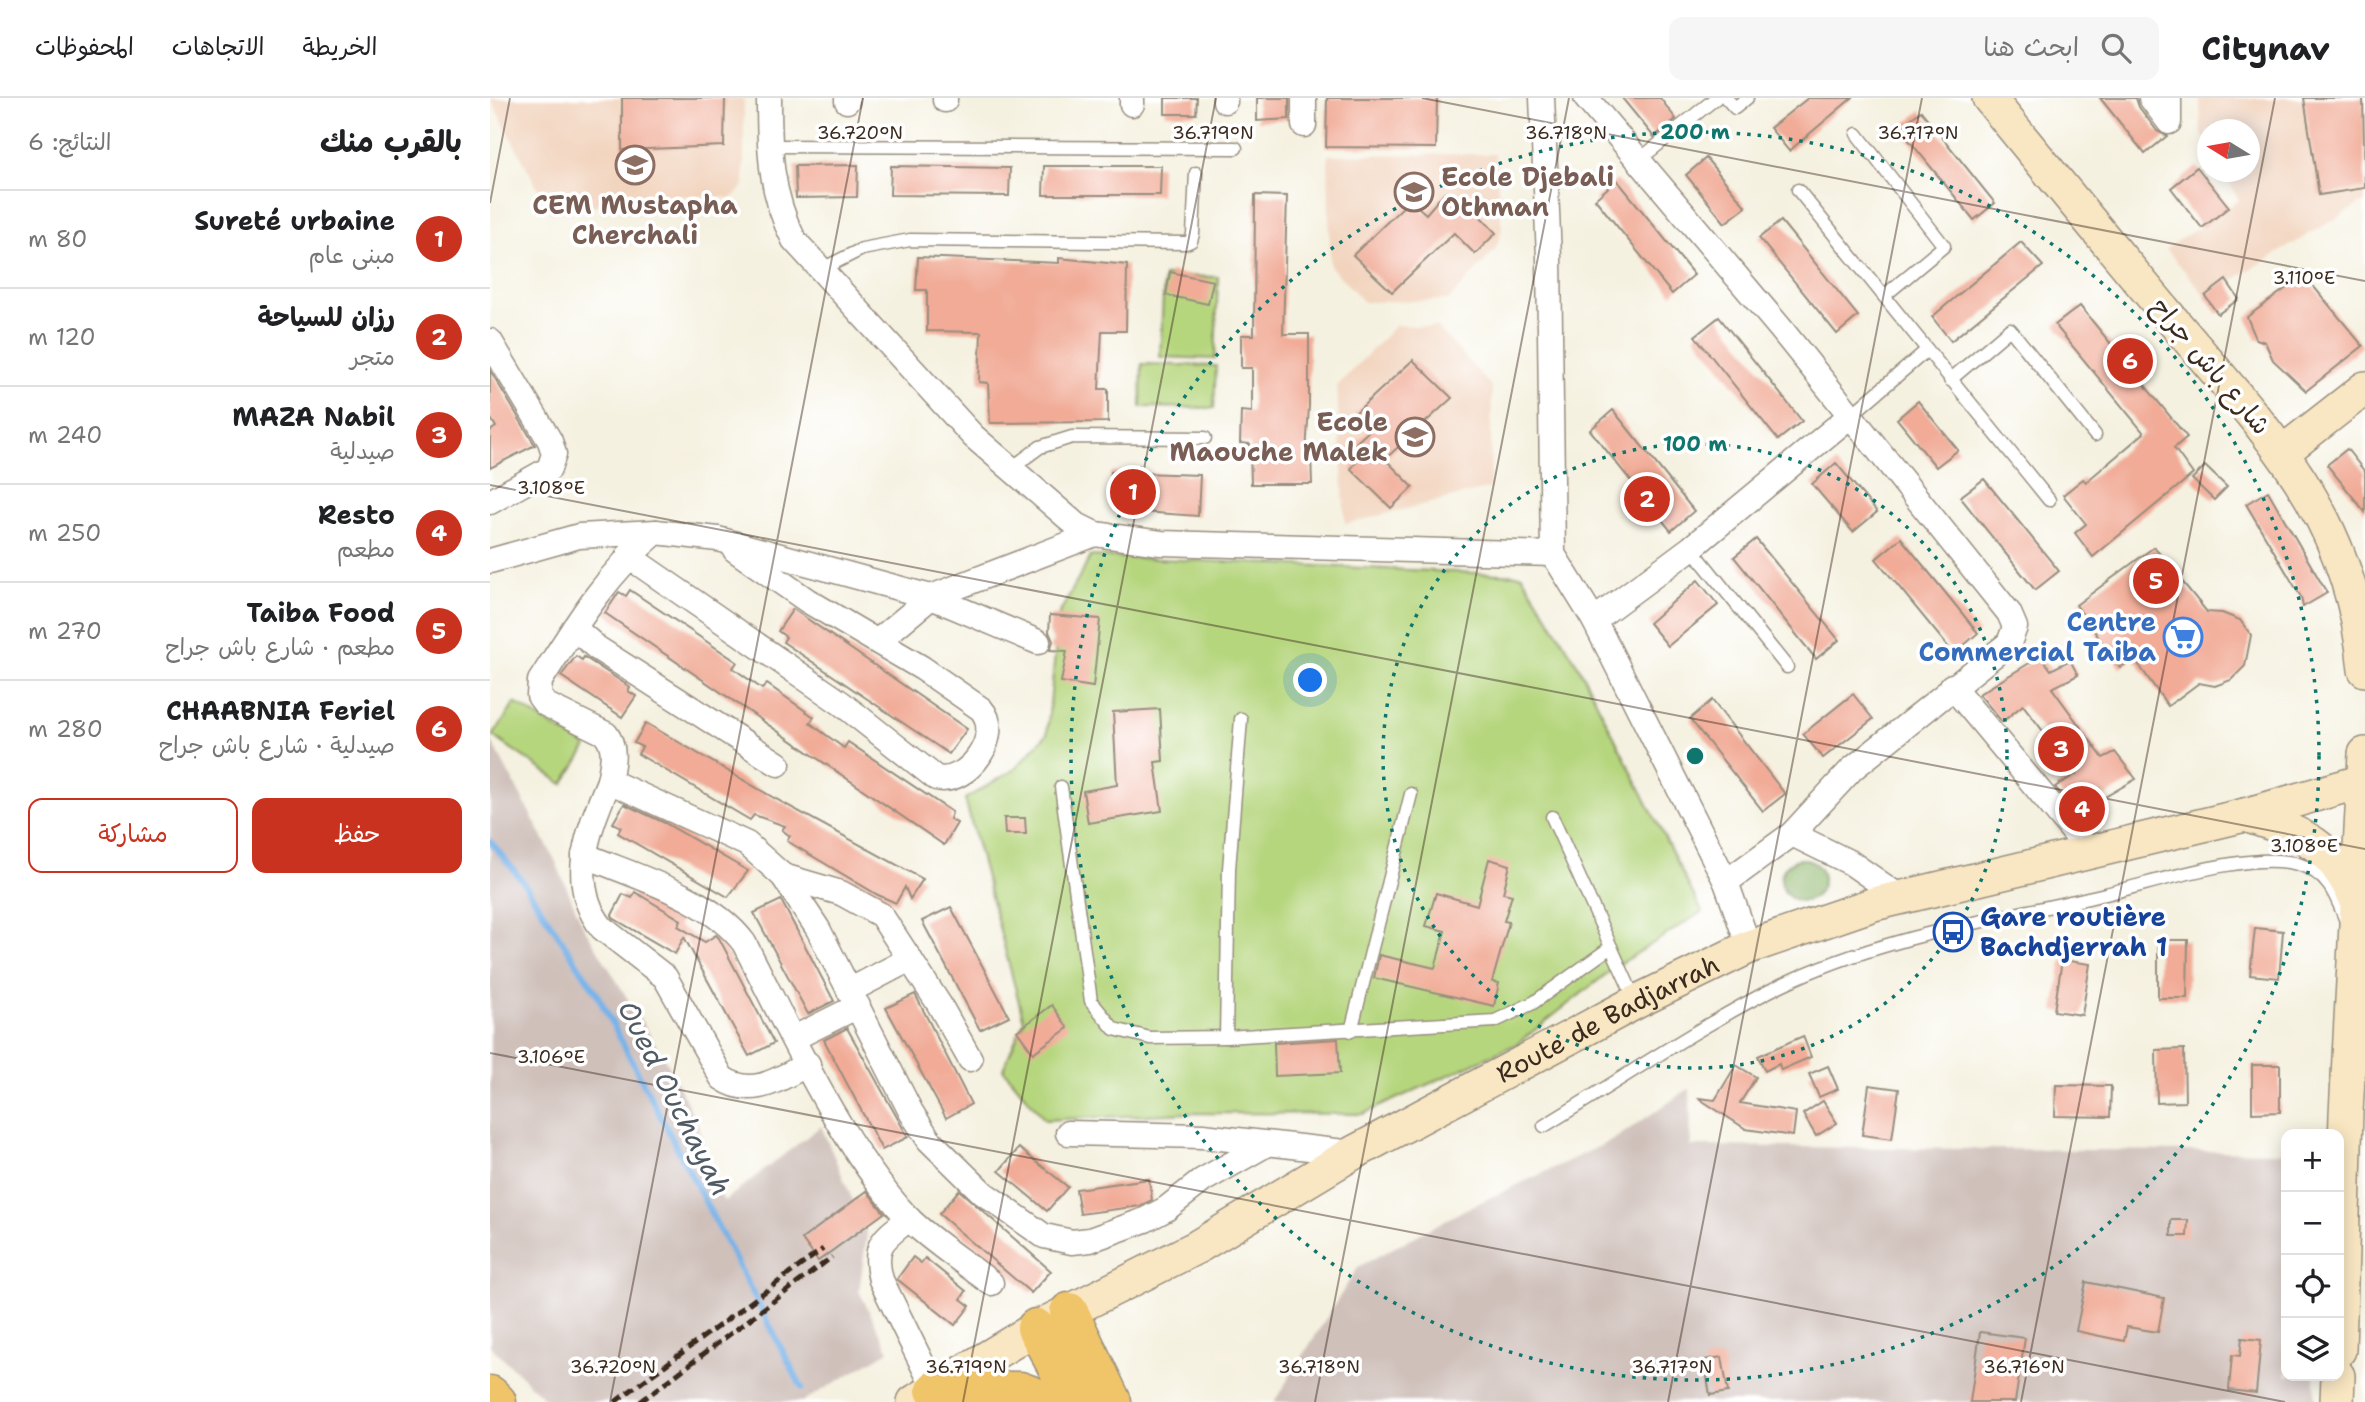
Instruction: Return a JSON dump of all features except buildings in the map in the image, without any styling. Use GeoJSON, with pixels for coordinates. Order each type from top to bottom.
{"type":"FeatureCollection","features":[{"type":"Feature","properties":{"kind":"highway"},"geometry":{"type":"LineString","coordinates":[[1052,1320],[1076,1402]]}},
{"type":"Feature","properties":{"kind":"highway"},"geometry":{"type":"LineString","coordinates":[[1052,1320],[1112,1402]]}},
{"type":"Feature","properties":{"kind":"highway"},"geometry":{"type":"LineString","coordinates":[[924,1396],[1020,1391],[1050,1402]]}},
{"type":"Feature","properties":{"kind":"highway"},"geometry":{"type":"LineString","coordinates":[[490,1395],[497,1402]]}},
{"type":"Feature","properties":{"kind":"main road","name":"شارع باش جراح"},"geometry":{"type":"LineString","coordinates":[[1989,98],[2283,452],[2329,529],[2343,561],[2362,634],[2365,670]]}},
{"type":"Feature","properties":{"kind":"main road"},"geometry":{"type":"LineString","coordinates":[[2283,452],[2365,388]]}},
{"type":"Feature","properties":{"kind":"main road"},"geometry":{"type":"LineString","coordinates":[[2341,1318],[2355,1115],[2360,943],[2356,899],[2364,772]]}},
{"type":"Feature","properties":{"kind":"main road","name":"Route de Badjarrah"},"geometry":{"type":"LineString","coordinates":[[924,1396],[1052,1320],[1197,1247],[1353,1153],[1636,1002],[1749,947],[1838,915],[1900,897],[2245,815],[2364,772]]}},
{"type":"Feature","properties":{"kind":"main road"},"geometry":{"type":"LineString","coordinates":[[2245,815],[2298,833],[2324,849],[2344,873],[2356,899]]}},
{"type":"Feature","properties":{"kind":"main road"},"geometry":{"type":"LineString","coordinates":[[2337,1402],[2338,1381]]}},
{"type":"Feature","properties":{"kind":"street"},"geometry":{"type":"LineString","coordinates":[[769,98],[769,146],[773,187],[782,217],[794,240],[973,436],[1009,470],[1075,524],[1096,534],[1161,543],[1553,554]]}},
{"type":"Feature","properties":{"kind":"street"},"geometry":{"type":"LineString","coordinates":[[1304,98],[1304,125]]}},
{"type":"Feature","properties":{"kind":"street"},"geometry":{"type":"LineString","coordinates":[[1542,98],[1549,257],[1553,554],[1594,620],[1726,881],[1749,947]]}},
{"type":"Feature","properties":{"kind":"street"},"geometry":{"type":"LineString","coordinates":[[1586,98],[1850,416],[2013,620],[2014,636],[2008,643],[1852,769],[1792,834],[1726,881]]}},
{"type":"Feature","properties":{"kind":"street"},"geometry":{"type":"LineString","coordinates":[[2151,98],[2169,122],[2169,98]]}},
{"type":"Feature","properties":{"kind":"street"},"geometry":{"type":"LineString","coordinates":[[490,341],[550,441],[554,454],[550,469],[490,502]]}},
{"type":"Feature","properties":{"kind":"street"},"geometry":{"type":"LineString","coordinates":[[1594,620],[1691,548],[1850,416]]}},
{"type":"Feature","properties":{"kind":"street"},"geometry":{"type":"LineString","coordinates":[[656,532],[628,555],[605,582],[540,681],[539,695],[545,704],[606,734],[612,742],[614,755],[609,781],[584,855],[581,877],[584,895],[594,919],[602,928],[665,977],[722,1078],[736,1087],[746,1088],[774,1081],[808,1064]]}},
{"type":"Feature","properties":{"kind":"street"},"geometry":{"type":"LineString","coordinates":[[490,561],[579,536],[656,532],[718,539],[931,597],[1038,642]]}},
{"type":"Feature","properties":{"kind":"street"},"geometry":{"type":"LineString","coordinates":[[878,641],[931,597],[1096,534]]}},
{"type":"Feature","properties":{"kind":"street"},"geometry":{"type":"LineString","coordinates":[[628,555],[841,703],[936,778],[949,779],[960,775],[978,757],[988,737],[987,716],[972,702],[878,641],[808,601],[718,539]]}},
{"type":"Feature","properties":{"kind":"street"},"geometry":{"type":"LineString","coordinates":[[574,628],[597,648],[778,764]]}},
{"type":"Feature","properties":{"kind":"street"},"geometry":{"type":"LineString","coordinates":[[1952,686],[2091,853]]}},
{"type":"Feature","properties":{"kind":"street"},"geometry":{"type":"LineString","coordinates":[[609,781],[747,845],[783,876],[818,929],[911,1112],[929,1140],[983,1193],[1044,1236],[1072,1241],[1090,1240],[1135,1224],[1166,1209],[1203,1180],[1266,1143]]}},
{"type":"Feature","properties":{"kind":"street"},"geometry":{"type":"LineString","coordinates":[[1792,834],[1851,863],[1900,897]]}},
{"type":"Feature","properties":{"kind":"street"},"geometry":{"type":"LineString","coordinates":[[584,855],[703,906],[731,926],[744,943],[808,1064],[862,1158],[909,1219],[991,1283]]}},
{"type":"Feature","properties":{"kind":"street"},"geometry":{"type":"LineString","coordinates":[[783,876],[841,893],[864,905],[891,927],[970,1059]]}},
{"type":"Feature","properties":{"kind":"street"},"geometry":{"type":"LineString","coordinates":[[794,1038],[910,959]]}},
{"type":"Feature","properties":{"kind":"street"},"geometry":{"type":"LineString","coordinates":[[1068,1133],[1147,1133],[1353,1153]]}},
{"type":"Feature","properties":{"kind":"street"},"geometry":{"type":"LineString","coordinates":[[909,1219],[884,1239],[879,1248],[877,1266],[924,1396]]}},
{"type":"Feature","properties":{"kind":"lane"},"geometry":{"type":"LineString","coordinates":[[1639,160],[1716,98]]}},
{"type":"Feature","properties":{"kind":"lane"},"geometry":{"type":"LineString","coordinates":[[1726,98],[1735,108],[1747,98]]}},
{"type":"Feature","properties":{"kind":"lane"},"geometry":{"type":"LineString","coordinates":[[1857,134],[1944,246],[1884,296]]}},
{"type":"Feature","properties":{"kind":"lane"},"geometry":{"type":"LineString","coordinates":[[769,146],[1236,148]]}},
{"type":"Feature","properties":{"kind":"lane"},"geometry":{"type":"LineString","coordinates":[[819,270],[862,249],[910,240],[1186,243],[1193,234],[1196,173]]}},
{"type":"Feature","properties":{"kind":"lane"},"geometry":{"type":"LineString","coordinates":[[1798,190],[2049,500]]}},
{"type":"Feature","properties":{"kind":"lane"},"geometry":{"type":"LineString","coordinates":[[1950,380],[2010,330],[2095,435]]}},
{"type":"Feature","properties":{"kind":"lane"},"geometry":{"type":"LineString","coordinates":[[1850,416],[1927,350]]}},
{"type":"Feature","properties":{"kind":"lane"},"geometry":{"type":"LineString","coordinates":[[1009,470],[1040,447],[1072,437],[1205,438]]}},
{"type":"Feature","properties":{"kind":"lane"},"geometry":{"type":"LineString","coordinates":[[1691,548],[1787,667]]}},
{"type":"Feature","properties":{"kind":"lane"},"geometry":{"type":"LineString","coordinates":[[1226,1037],[1229,869],[1241,719]]}},
{"type":"Feature","properties":{"kind":"lane"},"geometry":{"type":"LineString","coordinates":[[1061,787],[1091,1001],[1114,1028],[1150,1038],[1226,1037],[1495,1021],[1533,1003],[1611,947]]}},
{"type":"Feature","properties":{"kind":"lane"},"geometry":{"type":"LineString","coordinates":[[1351,1031],[1411,794]]}},
{"type":"Feature","properties":{"kind":"lane"},"geometry":{"type":"LineString","coordinates":[[1552,817],[1636,1002]]}},
{"type":"Feature","properties":{"kind":"lane"},"geometry":{"type":"LineString","coordinates":[[1544,1126],[1769,992],[1829,964],[1916,939],[2213,869],[2269,860],[2300,864],[2332,885],[2360,943]]}},
{"type":"Feature","properties":{"kind":"shaded area","name":"CEM Mustapha Cherchali"},"geometry":{"type":"Polygon","coordinates":[[[490,98],[744,98],[744,186],[732,198],[659,195],[551,213],[490,98]]]}},
{"type":"Feature","properties":{"kind":"shaded area"},"geometry":{"type":"Polygon","coordinates":[[[2200,98],[2365,98],[2365,201],[2206,296],[2166,249],[2239,200],[2229,182],[2260,182],[2260,119],[2201,119],[2200,98]]]}},
{"type":"Feature","properties":{"kind":"shaded area","name":"Ecole Djebali Othman"},"geometry":{"type":"Polygon","coordinates":[[[1495,154],[1502,229],[1495,250],[1449,300],[1364,302],[1330,266],[1328,155],[1495,154]]]}},
{"type":"Feature","properties":{"kind":"shaded area","name":"Ecole Maouche Malek"},"geometry":{"type":"Polygon","coordinates":[[[1396,325],[1437,327],[1492,387],[1490,488],[1345,524],[1337,386],[1396,325]]]}},
{"type":"Feature","properties":{"kind":"shaded area"},"geometry":{"type":"Polygon","coordinates":[[[490,738],[555,860],[583,926],[669,1066],[703,1136],[702,1163],[724,1201],[821,1126],[867,1234],[859,1291],[889,1351],[802,1402],[548,1402],[490,1346],[490,738]]]}},
{"type":"Feature","properties":{"kind":"shaded area"},"geometry":{"type":"Polygon","coordinates":[[[1690,1088],[1691,1146],[2281,1152],[2281,1381],[2315,1381],[2315,1402],[1274,1402],[1358,1267],[1466,1209],[1613,1140],[1690,1088]]]}},
{"type":"Feature","properties":{"kind":"green space"},"geometry":{"type":"Polygon","coordinates":[[[1164,276],[1218,277],[1215,359],[1160,357],[1164,276]]]}},
{"type":"Feature","properties":{"kind":"green space"},"geometry":{"type":"Polygon","coordinates":[[[1142,364],[1216,366],[1214,408],[1141,407],[1142,364]]]}},
{"type":"Feature","properties":{"kind":"green space"},"geometry":{"type":"Polygon","coordinates":[[[1091,556],[1522,575],[1579,667],[1702,912],[1614,968],[1517,1044],[1363,1114],[1188,1113],[1045,1120],[1003,1069],[1024,1021],[965,799],[1015,769],[1047,734],[1059,614],[1091,556]]]}},
{"type":"Feature","properties":{"kind":"green space"},"geometry":{"type":"Polygon","coordinates":[[[515,703],[587,747],[563,784],[493,736],[515,703]]]}},
{"type":"Feature","properties":{"kind":"green space"},"geometry":{"type":"Polygon","coordinates":[[[1802,859],[1817,865],[1823,880],[1817,895],[1802,901],[1787,895],[1781,880],[1787,865],[1802,859]]]}},
{"type":"Feature","properties":{"kind":"waterway","name":"Oued Ouchayah"},"geometry":{"type":"LineString","coordinates":[[490,841],[521,879],[596,992],[802,1388]]}},
{"type":"Feature","properties":{"kind":"railway"},"geometry":{"type":"LineString","coordinates":[[615,1402],[823,1249]]}},
{"type":"Feature","properties":{"kind":"railway"},"geometry":{"type":"LineString","coordinates":[[640,1402],[832,1257]]}},
{"type":"Feature","properties":{"kind":"place","name":"CEM Mustapha Cherchali"},"geometry":{"type":"Point","coordinates":[635,165]}},
{"type":"Feature","properties":{"kind":"place","name":"Ecole Djebali Othman"},"geometry":{"type":"Point","coordinates":[1414,192]}},
{"type":"Feature","properties":{"kind":"place","name":"CHAABNIA Feriel"},"geometry":{"type":"Point","coordinates":[2130,361]}},
{"type":"Feature","properties":{"kind":"place","name":"Ecole Maouche Malek"},"geometry":{"type":"Point","coordinates":[1415,437]}},
{"type":"Feature","properties":{"kind":"place","name":"Sureté urbaine"},"geometry":{"type":"Point","coordinates":[1133,492]}},
{"type":"Feature","properties":{"kind":"place","name":"رزان للسياحة"},"geometry":{"type":"Point","coordinates":[1647,499]}},
{"type":"Feature","properties":{"kind":"place","name":"Taiba Food"},"geometry":{"type":"Point","coordinates":[2156,581]}},
{"type":"Feature","properties":{"kind":"place","name":"Centre Commercial Taiba"},"geometry":{"type":"Point","coordinates":[2183,637]}},
{"type":"Feature","properties":{"kind":"place","name":"MAZA Nabil"},"geometry":{"type":"Point","coordinates":[2061,749]}},
{"type":"Feature","properties":{"kind":"place","name":"Resto"},"geometry":{"type":"Point","coordinates":[2082,809]}},
{"type":"Feature","properties":{"kind":"place","name":"Gare routière Bachdjerrah 1"},"geometry":{"type":"Point","coordinates":[1953,932]}}]}
